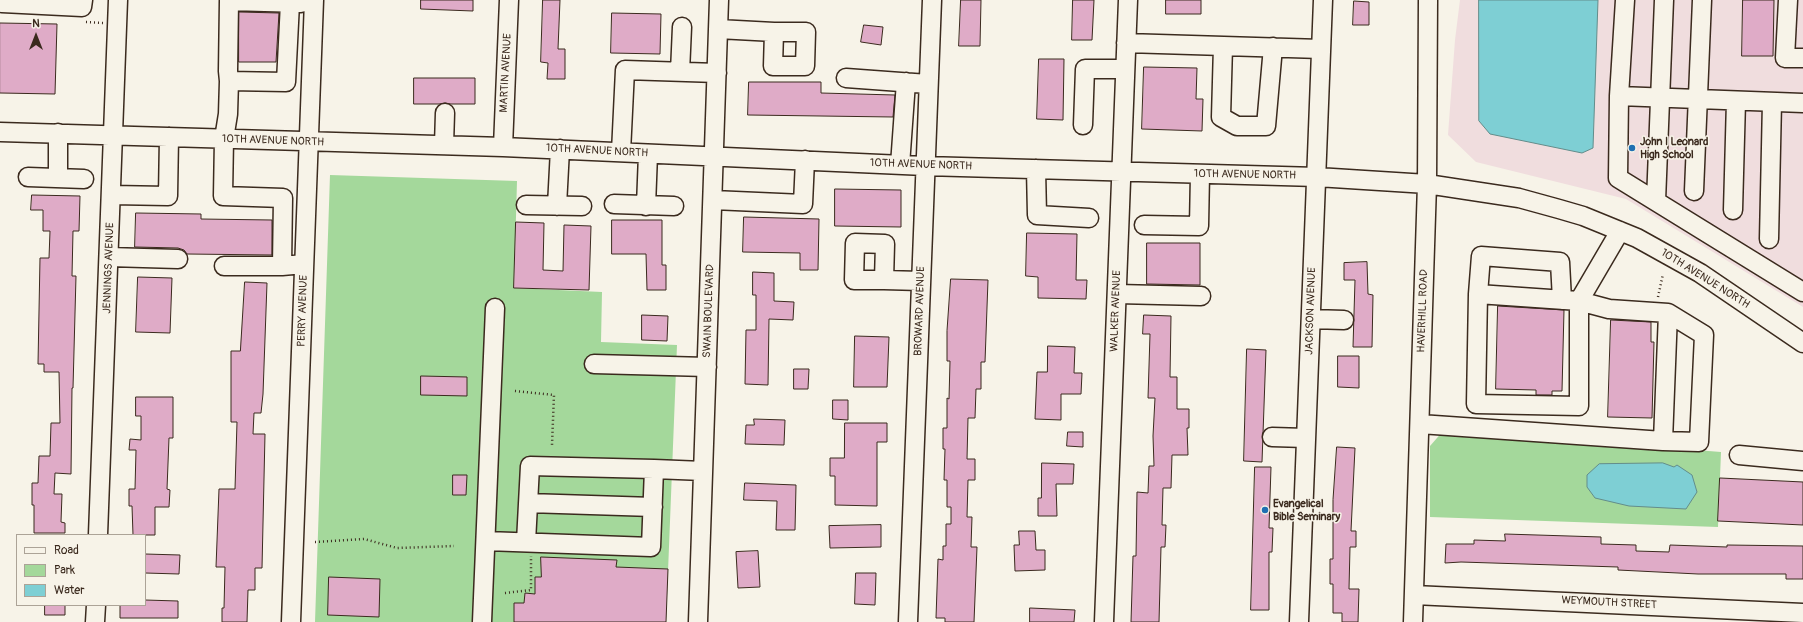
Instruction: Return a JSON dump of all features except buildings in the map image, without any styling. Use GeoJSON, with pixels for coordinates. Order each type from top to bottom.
{"type":"FeatureCollection","features":[{"type":"Feature","properties":{"kind":"street"},"geometry":{"type":"LineString","coordinates":[[1,2],[82,7],[83,0]]}},
{"type":"Feature","properties":{"kind":"street","name":"JENNINGS AVENUE"},"geometry":{"type":"LineString","coordinates":[[98,534],[112,194],[118,0]]}},
{"type":"Feature","properties":{"kind":"street","name":"MARTIN AVENUE"},"geometry":{"type":"LineString","coordinates":[[503,147],[509,0]]}},
{"type":"Feature","properties":{"kind":"street","name":"SWAIN BOULEVARD"},"geometry":{"type":"LineString","coordinates":[[698,622],[719,0]]}},
{"type":"Feature","properties":{"kind":"street","name":"BROWARD AVENUE"},"geometry":{"type":"LineString","coordinates":[[908,622],[932,0]]}},
{"type":"Feature","properties":{"kind":"street","name":"WALKER AVENUE"},"geometry":{"type":"LineString","coordinates":[[1104,622],[1128,0]]}},
{"type":"Feature","properties":{"kind":"street","name":"JACKSON AVENUE"},"geometry":{"type":"LineString","coordinates":[[1299,622],[1323,0]]}},
{"type":"Feature","properties":{"kind":"street","name":"HAVERHILL ROAD"},"geometry":{"type":"LineString","coordinates":[[1414,622],[1427,184],[1428,0]]}},
{"type":"Feature","properties":{"kind":"street"},"geometry":{"type":"LineString","coordinates":[[1625,0],[1619,96],[1618,178],[1803,292]]}},
{"type":"Feature","properties":{"kind":"street"},"geometry":{"type":"LineString","coordinates":[[1656,201],[1664,0]]}},
{"type":"Feature","properties":{"kind":"street"},"geometry":{"type":"LineString","coordinates":[[1694,191],[1702,0]]}},
{"type":"Feature","properties":{"kind":"street"},"geometry":{"type":"LineString","coordinates":[[1788,0],[1785,58],[1803,58]]}},
{"type":"Feature","properties":{"kind":"street"},"geometry":{"type":"LineString","coordinates":[[282,266],[283,198],[223,196],[224,139],[228,114],[229,1],[290,3],[314,2]]}},
{"type":"Feature","properties":{"kind":"street","name":"PERRY AVENUE"},"geometry":{"type":"LineString","coordinates":[[291,622],[314,2]]}},
{"type":"Feature","properties":{"kind":"street"},"geometry":{"type":"LineString","coordinates":[[229,81],[286,82],[290,3]]}},
{"type":"Feature","properties":{"kind":"street"},"geometry":{"type":"LineString","coordinates":[[680,72],[682,26]]}},
{"type":"Feature","properties":{"kind":"street"},"geometry":{"type":"LineString","coordinates":[[718,29],[774,32]]}},
{"type":"Feature","properties":{"kind":"street"},"geometry":{"type":"LineString","coordinates":[[1126,43],[1322,49]]}},
{"type":"Feature","properties":{"kind":"street"},"geometry":{"type":"LineString","coordinates":[[1223,46],[1222,117],[1237,126],[1266,126],[1273,47]]}},
{"type":"Feature","properties":{"kind":"street"},"geometry":{"type":"LineString","coordinates":[[1084,125],[1085,69],[1125,69]]}},
{"type":"Feature","properties":{"kind":"street"},"geometry":{"type":"LineString","coordinates":[[620,152],[625,70],[717,73]]}},
{"type":"Feature","properties":{"kind":"street"},"geometry":{"type":"LineString","coordinates":[[846,78],[928,84]]}},
{"type":"Feature","properties":{"kind":"street"},"geometry":{"type":"LineString","coordinates":[[900,164],[906,82]]}},
{"type":"Feature","properties":{"kind":"street"},"geometry":{"type":"LineString","coordinates":[[1619,96],[1803,104]]}},
{"type":"Feature","properties":{"kind":"street"},"geometry":{"type":"LineString","coordinates":[[1733,210],[1736,101]]}},
{"type":"Feature","properties":{"kind":"street"},"geometry":{"type":"LineString","coordinates":[[1769,238],[1772,102]]}},
{"type":"Feature","properties":{"kind":"street"},"geometry":{"type":"LineString","coordinates":[[444,113],[444,145]]}},
{"type":"Feature","properties":{"kind":"street","name":"10TH AVENUE NORTH"},"geometry":{"type":"LineString","coordinates":[[0,132],[560,149],[925,166],[1317,177],[1427,184],[1519,198],[1583,216],[1620,231],[1667,254],[1700,273],[1803,343]]}},
{"type":"Feature","properties":{"kind":"street"},"geometry":{"type":"LineString","coordinates":[[58,134],[58,178]]}},
{"type":"Feature","properties":{"kind":"street"},"geometry":{"type":"LineString","coordinates":[[112,194],[168,196],[169,137]]}},
{"type":"Feature","properties":{"kind":"street"},"geometry":{"type":"LineString","coordinates":[[557,206],[560,149]]}},
{"type":"Feature","properties":{"kind":"street"},"geometry":{"type":"LineString","coordinates":[[646,206],[648,154]]}},
{"type":"Feature","properties":{"kind":"street"},"geometry":{"type":"LineString","coordinates":[[713,200],[803,204],[805,160]]}},
{"type":"Feature","properties":{"kind":"street"},"geometry":{"type":"LineString","coordinates":[[1036,169],[1037,215],[1090,218]]}},
{"type":"Feature","properties":{"kind":"street"},"geometry":{"type":"LineString","coordinates":[[1144,225],[1199,226],[1200,174]]}},
{"type":"Feature","properties":{"kind":"street"},"geometry":{"type":"LineString","coordinates":[[28,177],[84,179]]}},
{"type":"Feature","properties":{"kind":"street"},"geometry":{"type":"LineString","coordinates":[[614,204],[674,206]]}},
{"type":"Feature","properties":{"kind":"street"},"geometry":{"type":"LineString","coordinates":[[526,205],[582,206]]}},
{"type":"Feature","properties":{"kind":"street"},"geometry":{"type":"LineString","coordinates":[[1571,300],[1620,231]]}},
{"type":"Feature","properties":{"kind":"street"},"geometry":{"type":"LineString","coordinates":[[1475,428],[1478,294],[1481,256],[1545,260],[1560,262],[1571,300],[1579,406],[1577,435]]}},
{"type":"Feature","properties":{"kind":"street"},"geometry":{"type":"LineString","coordinates":[[109,258],[178,259]]}},
{"type":"Feature","properties":{"kind":"street"},"geometry":{"type":"LineString","coordinates":[[224,266],[282,266],[304,264]]}},
{"type":"Feature","properties":{"kind":"street"},"geometry":{"type":"LineString","coordinates":[[884,280],[921,281]]}},
{"type":"Feature","properties":{"kind":"street"},"geometry":{"type":"LineString","coordinates":[[1117,294],[1201,296]]}},
{"type":"Feature","properties":{"kind":"street"},"geometry":{"type":"LineString","coordinates":[[1420,424],[1663,441],[1699,442],[1704,335],[1663,307],[1610,309],[1571,300],[1478,294]]}},
{"type":"Feature","properties":{"kind":"street"},"geometry":{"type":"LineString","coordinates":[[1663,307],[1663,441]]}},
{"type":"Feature","properties":{"kind":"street"},"geometry":{"type":"LineString","coordinates":[[482,622],[495,308]]}},
{"type":"Feature","properties":{"kind":"street"},"geometry":{"type":"LineString","coordinates":[[1311,319],[1344,320]]}},
{"type":"Feature","properties":{"kind":"street"},"geometry":{"type":"LineString","coordinates":[[594,364],[707,367]]}},
{"type":"Feature","properties":{"kind":"street"},"geometry":{"type":"LineString","coordinates":[[1476,404],[1579,406]]}},
{"type":"Feature","properties":{"kind":"street"},"geometry":{"type":"LineString","coordinates":[[1272,437],[1306,438]]}},
{"type":"Feature","properties":{"kind":"street"},"geometry":{"type":"LineString","coordinates":[[1739,455],[1803,461]]}},
{"type":"Feature","properties":{"kind":"street"},"geometry":{"type":"LineString","coordinates":[[528,547],[530,466],[703,471]]}},
{"type":"Feature","properties":{"kind":"street"},"geometry":{"type":"LineString","coordinates":[[486,541],[528,547],[651,547],[654,469]]}},
{"type":"Feature","properties":{"kind":"street"},"geometry":{"type":"LineString","coordinates":[[528,503],[653,507]]}},
{"type":"Feature","properties":{"kind":"street","name":"WEYMOUTH STREET"},"geometry":{"type":"LineString","coordinates":[[1414,594],[1803,613]]}},
{"type":"Feature","properties":{"kind":"street"},"geometry":{"type":"LineString","coordinates":[[95,622],[96,606]]}},
{"type":"Feature","properties":{"kind":"path"},"geometry":{"type":"LineString","coordinates":[[1663,274],[1663,307]]}},
{"type":"Feature","properties":{"kind":"path"},"geometry":{"type":"LineString","coordinates":[[514,391],[554,396],[552,445]]}},
{"type":"Feature","properties":{"kind":"path"},"geometry":{"type":"LineString","coordinates":[[314,542],[364,539],[397,548],[454,546]]}},
{"type":"Feature","properties":{"kind":"path"},"geometry":{"type":"LineString","coordinates":[[505,593],[531,590],[528,547]]}},
{"type":"Feature","properties":{"kind":"shaded area","name":"John I Leonard High School"},"geometry":{"type":"Polygon","coordinates":[[[1460,0],[1803,0],[1803,307],[1626,199],[1476,162],[1448,135],[1455,40],[1460,0]]]}},
{"type":"Feature","properties":{"kind":"green space"},"geometry":{"type":"Polygon","coordinates":[[[330,175],[517,181],[514,288],[602,292],[601,342],[677,345],[666,622],[315,622],[330,175]]]}},
{"type":"Feature","properties":{"kind":"green space"},"geometry":{"type":"Polygon","coordinates":[[[1444,430],[1721,452],[1718,527],[1430,517],[1430,446],[1444,430]]]}},
{"type":"Feature","properties":{"kind":"water"},"geometry":{"type":"Polygon","coordinates":[[[1479,0],[1598,0],[1593,148],[1582,153],[1490,134],[1479,121],[1479,0]]]}},
{"type":"Feature","properties":{"kind":"water"},"geometry":{"type":"Polygon","coordinates":[[[1663,463],[1674,467],[1677,465],[1692,475],[1697,492],[1686,509],[1629,506],[1595,498],[1587,487],[1587,475],[1599,464],[1663,463]]]}},
{"type":"Feature","properties":{"kind":"place","name":"John I Leonard High School"},"geometry":{"type":"Point","coordinates":[1632,148]}},
{"type":"Feature","properties":{"kind":"place","name":"Evangelical Bible Seminary"},"geometry":{"type":"Point","coordinates":[1265,510]}}]}
